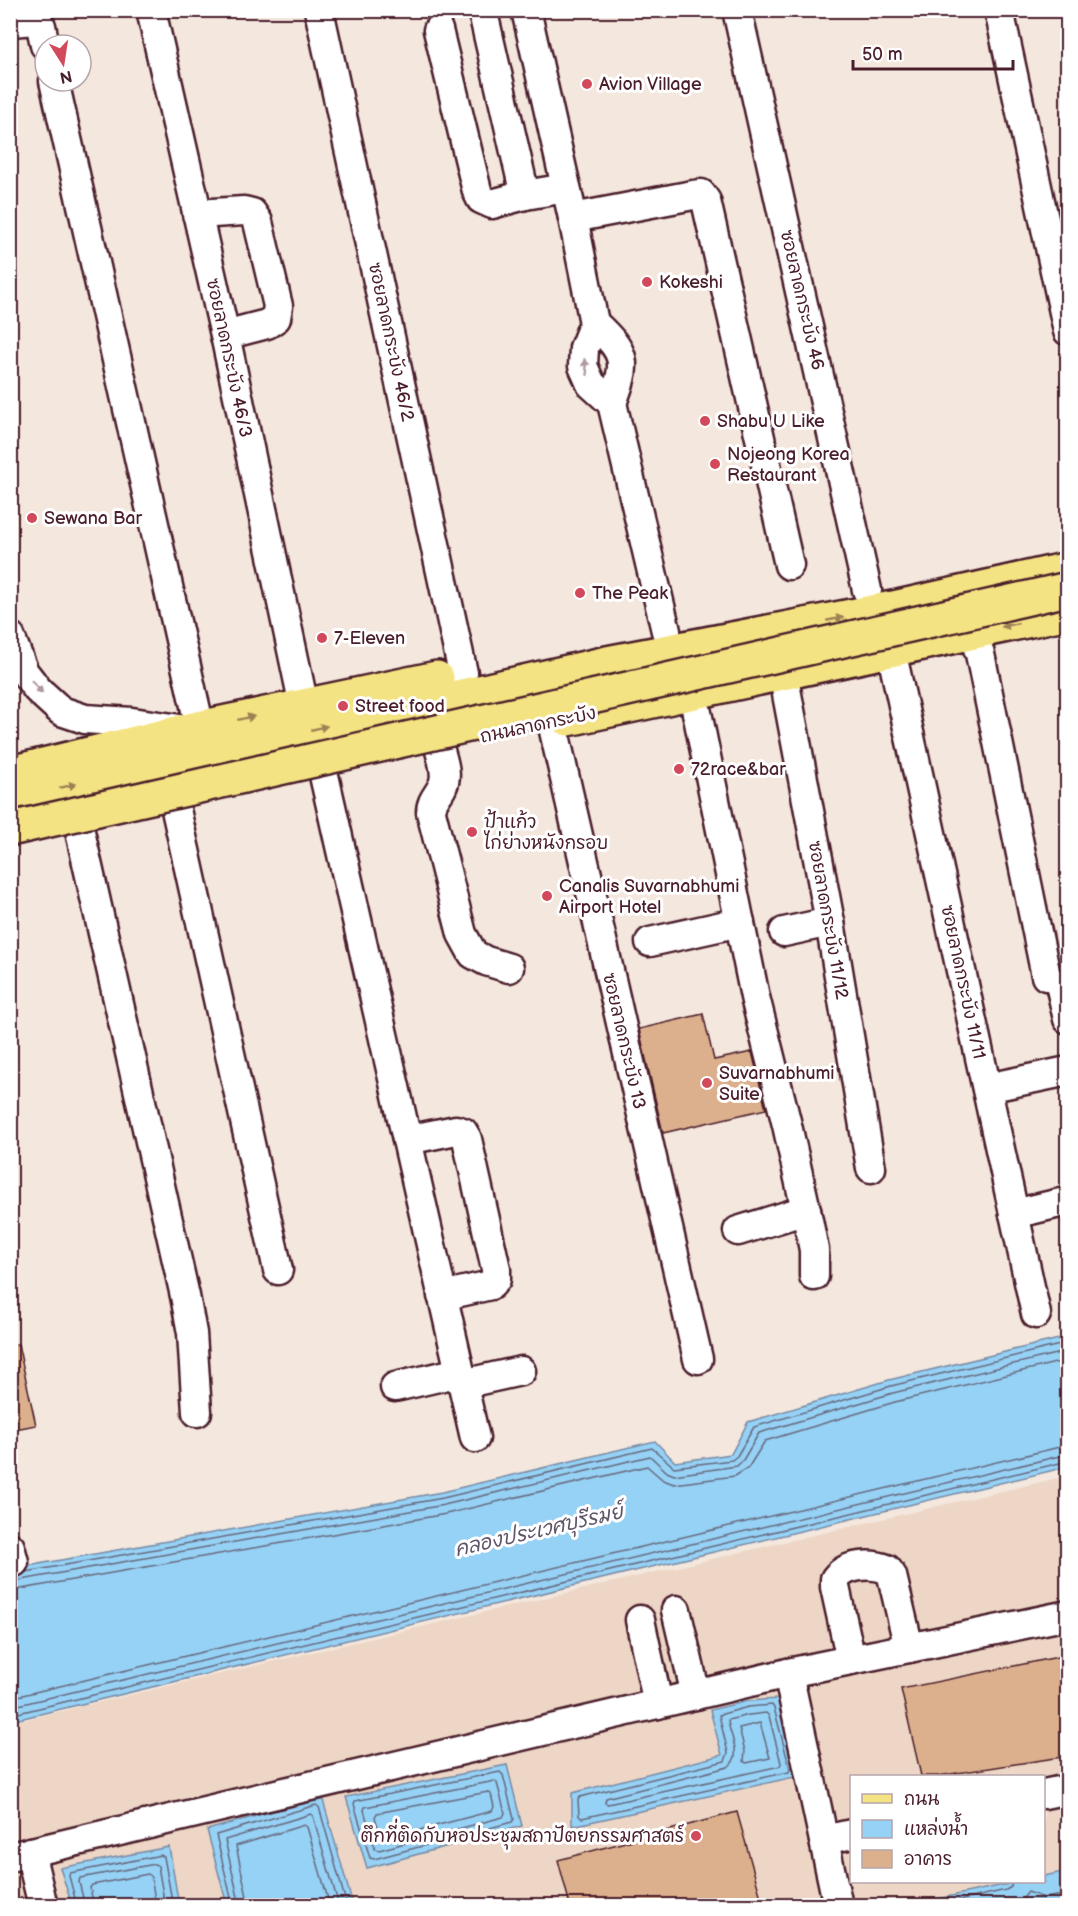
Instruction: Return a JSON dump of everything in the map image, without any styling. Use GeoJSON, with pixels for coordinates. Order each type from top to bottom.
{"type":"FeatureCollection","features":[{"type":"Feature","properties":{"kind":"main road"},"geometry":{"type":"LineString","coordinates":[[10,773],[194,729],[1068,547]]}},
{"type":"Feature","properties":{"kind":"main road"},"geometry":{"type":"LineString","coordinates":[[10,799],[607,663],[893,608],[1068,569]]}},
{"type":"Feature","properties":{"kind":"main road"},"geometry":{"type":"LineString","coordinates":[[10,829],[1068,589]]}},
{"type":"Feature","properties":{"kind":"main road","name":"ถนนลาดกระบัง"},"geometry":{"type":"LineString","coordinates":[[10,844],[323,771],[1068,612]]}},
{"type":"Feature","properties":{"kind":"street","name":"ซอยลาดกระบัง 46/3"},"geometry":{"type":"LineString","coordinates":[[151,10],[225,336],[304,706]]}},
{"type":"Feature","properties":{"kind":"street","name":"ซอยลาดกระบัง 46/2"},"geometry":{"type":"LineString","coordinates":[[319,10],[463,673]]}},
{"type":"Feature","properties":{"kind":"street"},"geometry":{"type":"LineString","coordinates":[[526,10],[594,323],[584,348],[583,366],[591,384],[612,403],[666,631]]}},
{"type":"Feature","properties":{"kind":"street","name":"ซอยลาดกระบัง 46"},"geometry":{"type":"LineString","coordinates":[[736,10],[867,590]]}},
{"type":"Feature","properties":{"kind":"street"},"geometry":{"type":"LineString","coordinates":[[999,10],[1068,331]]}},
{"type":"Feature","properties":{"kind":"street"},"geometry":{"type":"LineString","coordinates":[[484,17],[525,195]]}},
{"type":"Feature","properties":{"kind":"street"},"geometry":{"type":"LineString","coordinates":[[10,22],[36,20],[41,26],[42,33]]}},
{"type":"Feature","properties":{"kind":"street"},"geometry":{"type":"LineString","coordinates":[[438,30],[477,191],[482,199],[492,204],[525,195],[566,188]]}},
{"type":"Feature","properties":{"kind":"street"},"geometry":{"type":"LineString","coordinates":[[10,636],[24,672],[38,690],[61,711],[85,719],[194,729],[57,93]]}},
{"type":"Feature","properties":{"kind":"street"},"geometry":{"type":"LineString","coordinates":[[573,218],[693,195],[701,194],[706,201],[789,565]]}},
{"type":"Feature","properties":{"kind":"street"},"geometry":{"type":"LineString","coordinates":[[197,214],[244,211],[252,213],[258,222],[278,306],[276,318],[267,324],[225,336]]}},
{"type":"Feature","properties":{"kind":"street"},"geometry":{"type":"LineString","coordinates":[[594,323],[614,341],[623,358],[622,378],[612,403]]}},
{"type":"Feature","properties":{"kind":"street"},"geometry":{"type":"LineString","coordinates":[[973,633],[980,654],[1053,980],[1068,1019]]}},
{"type":"Feature","properties":{"kind":"street","name":"ซอยลาดกระบัง 11/11"},"geometry":{"type":"LineString","coordinates":[[891,650],[1036,1314]]}},
{"type":"Feature","properties":{"kind":"street","name":"ซอยลาดกระบัง 11/12"},"geometry":{"type":"LineString","coordinates":[[783,673],[830,922],[871,1168]]}},
{"type":"Feature","properties":{"kind":"street"},"geometry":{"type":"LineString","coordinates":[[692,692],[755,997],[788,1125],[806,1210],[814,1250],[814,1276]]}},
{"type":"Feature","properties":{"kind":"street","name":"ซอยลาดกระบัง 13"},"geometry":{"type":"LineString","coordinates":[[552,722],[698,1359]]}},
{"type":"Feature","properties":{"kind":"street"},"geometry":{"type":"LineString","coordinates":[[439,747],[444,778],[434,799],[431,812],[462,934],[473,954],[486,961],[509,968]]}},
{"type":"Feature","properties":{"kind":"street"},"geometry":{"type":"LineString","coordinates":[[323,771],[475,1438]]}},
{"type":"Feature","properties":{"kind":"street"},"geometry":{"type":"LineString","coordinates":[[175,805],[278,1270]]}},
{"type":"Feature","properties":{"kind":"street"},"geometry":{"type":"LineString","coordinates":[[10,811],[66,830],[185,1296],[192,1333],[197,1412]]}},
{"type":"Feature","properties":{"kind":"street"},"geometry":{"type":"LineString","coordinates":[[650,942],[741,922]]}},
{"type":"Feature","properties":{"kind":"street"},"geometry":{"type":"LineString","coordinates":[[784,932],[830,922]]}},
{"type":"Feature","properties":{"kind":"street"},"geometry":{"type":"LineString","coordinates":[[987,1088],[1068,1071]]}},
{"type":"Feature","properties":{"kind":"street"},"geometry":{"type":"LineString","coordinates":[[407,1140],[456,1130],[463,1132],[467,1139],[496,1269],[496,1279],[491,1285],[442,1296]]}},
{"type":"Feature","properties":{"kind":"street"},"geometry":{"type":"LineString","coordinates":[[1014,1214],[1060,1203]]}},
{"type":"Feature","properties":{"kind":"street"},"geometry":{"type":"LineString","coordinates":[[738,1231],[806,1210]]}},
{"type":"Feature","properties":{"kind":"street"},"geometry":{"type":"LineString","coordinates":[[395,1387],[521,1371]]}},
{"type":"Feature","properties":{"kind":"street"},"geometry":{"type":"LineString","coordinates":[[851,1660],[835,1587],[835,1579],[846,1569],[871,1565],[887,1569],[892,1576],[909,1648]]}},
{"type":"Feature","properties":{"kind":"street"},"geometry":{"type":"LineString","coordinates":[[676,1610],[696,1695]]}},
{"type":"Feature","properties":{"kind":"street"},"geometry":{"type":"LineString","coordinates":[[43,1905],[20,1855],[788,1673],[1068,1615]]}},
{"type":"Feature","properties":{"kind":"street"},"geometry":{"type":"LineString","coordinates":[[640,1620],[658,1704]]}},
{"type":"Feature","properties":{"kind":"street"},"geometry":{"type":"LineString","coordinates":[[788,1673],[838,1905]]}},
{"type":"Feature","properties":{"kind":"street"},"geometry":{"type":"LineString","coordinates":[[1045,1794],[1068,1789]]}},
{"type":"Feature","properties":{"kind":"street"},"geometry":{"type":"LineString","coordinates":[[824,1840],[850,1834]]}},
{"type":"Feature","properties":{"kind":"shaded area"},"geometry":{"type":"Polygon","coordinates":[[[1067,1476],[1067,1905],[11,1905],[10,1723],[1067,1476]]]}},
{"type":"Feature","properties":{"kind":"water","name":"คลองประเวศบุรีรมย์"},"geometry":{"type":"Polygon","coordinates":[[[1067,1337],[1067,1467],[11,1721],[11,1569],[442,1492],[655,1441],[675,1462],[731,1454],[748,1422],[889,1380],[1067,1337]]]}},
{"type":"Feature","properties":{"kind":"water"},"geometry":{"type":"Polygon","coordinates":[[[778,1699],[799,1776],[572,1826],[572,1793],[722,1755],[710,1710],[748,1701],[778,1699]]]}},
{"type":"Feature","properties":{"kind":"water"},"geometry":{"type":"Polygon","coordinates":[[[507,1765],[522,1826],[367,1868],[346,1797],[507,1765]]]}},
{"type":"Feature","properties":{"kind":"water"},"geometry":{"type":"Polygon","coordinates":[[[322,1797],[353,1905],[227,1905],[207,1830],[322,1797]]]}},
{"type":"Feature","properties":{"kind":"water"},"geometry":{"type":"Polygon","coordinates":[[[169,1847],[179,1905],[72,1905],[60,1868],[169,1847]]]}},
{"type":"Feature","properties":{"kind":"water"},"geometry":{"type":"Polygon","coordinates":[[[1067,1871],[1067,1905],[908,1905],[1013,1883],[1045,1883],[1045,1876],[1067,1871]]]}},
{"type":"Feature","properties":{"kind":"building","name":"Suvarnabhumi Suite"},"geometry":{"type":"Polygon","coordinates":[[[703,1014],[714,1060],[752,1052],[766,1109],[663,1133],[639,1029],[703,1014]]]}},
{"type":"Feature","properties":{"kind":"building"},"geometry":{"type":"Polygon","coordinates":[[[18,1344],[36,1425],[10,1430],[10,1345],[18,1344]]]}},
{"type":"Feature","properties":{"kind":"building"},"geometry":{"type":"Polygon","coordinates":[[[1068,1655],[1068,1756],[944,1775],[921,1775],[901,1689],[1068,1655]]]}},
{"type":"Feature","properties":{"kind":"building","name":"ตึกที่ติดกับหอประชุมสถาปัตยกรรมศาสตร์"},"geometry":{"type":"Polygon","coordinates":[[[737,1812],[763,1905],[570,1905],[558,1860],[737,1812]]]}},
{"type":"Feature","properties":{"kind":"place","name":"Avion Village"},"geometry":{"type":"Point","coordinates":[587,84]}},
{"type":"Feature","properties":{"kind":"place","name":"Kokeshi"},"geometry":{"type":"Point","coordinates":[647,282]}},
{"type":"Feature","properties":{"kind":"place","name":"Shabu U Like"},"geometry":{"type":"Point","coordinates":[705,421]}},
{"type":"Feature","properties":{"kind":"place","name":"Nojeong Korea Restaurant"},"geometry":{"type":"Point","coordinates":[715,464]}},
{"type":"Feature","properties":{"kind":"place","name":"Sewana Bar"},"geometry":{"type":"Point","coordinates":[32,518]}},
{"type":"Feature","properties":{"kind":"place","name":"The Peak"},"geometry":{"type":"Point","coordinates":[580,593]}},
{"type":"Feature","properties":{"kind":"place","name":"7-Eleven"},"geometry":{"type":"Point","coordinates":[322,638]}},
{"type":"Feature","properties":{"kind":"place","name":"Street food"},"geometry":{"type":"Point","coordinates":[343,706]}},
{"type":"Feature","properties":{"kind":"place","name":"72race&bar"},"geometry":{"type":"Point","coordinates":[679,769]}},
{"type":"Feature","properties":{"kind":"place","name":"ป้าแก้ว ไก่ย่างหนังกรอบ"},"geometry":{"type":"Point","coordinates":[472,832]}},
{"type":"Feature","properties":{"kind":"place","name":"Canalis Suvarnabhumi Airport Hotel"},"geometry":{"type":"Point","coordinates":[547,896]}},
{"type":"Feature","properties":{"kind":"place","name":"Suvarnabhumi Suite"},"geometry":{"type":"Point","coordinates":[707,1083]}},
{"type":"Feature","properties":{"kind":"place","name":"ตึกที่ติดกับหอประชุมสถาปัตยกรรมศาสตร์"},"geometry":{"type":"Point","coordinates":[696,1836]}}]}
